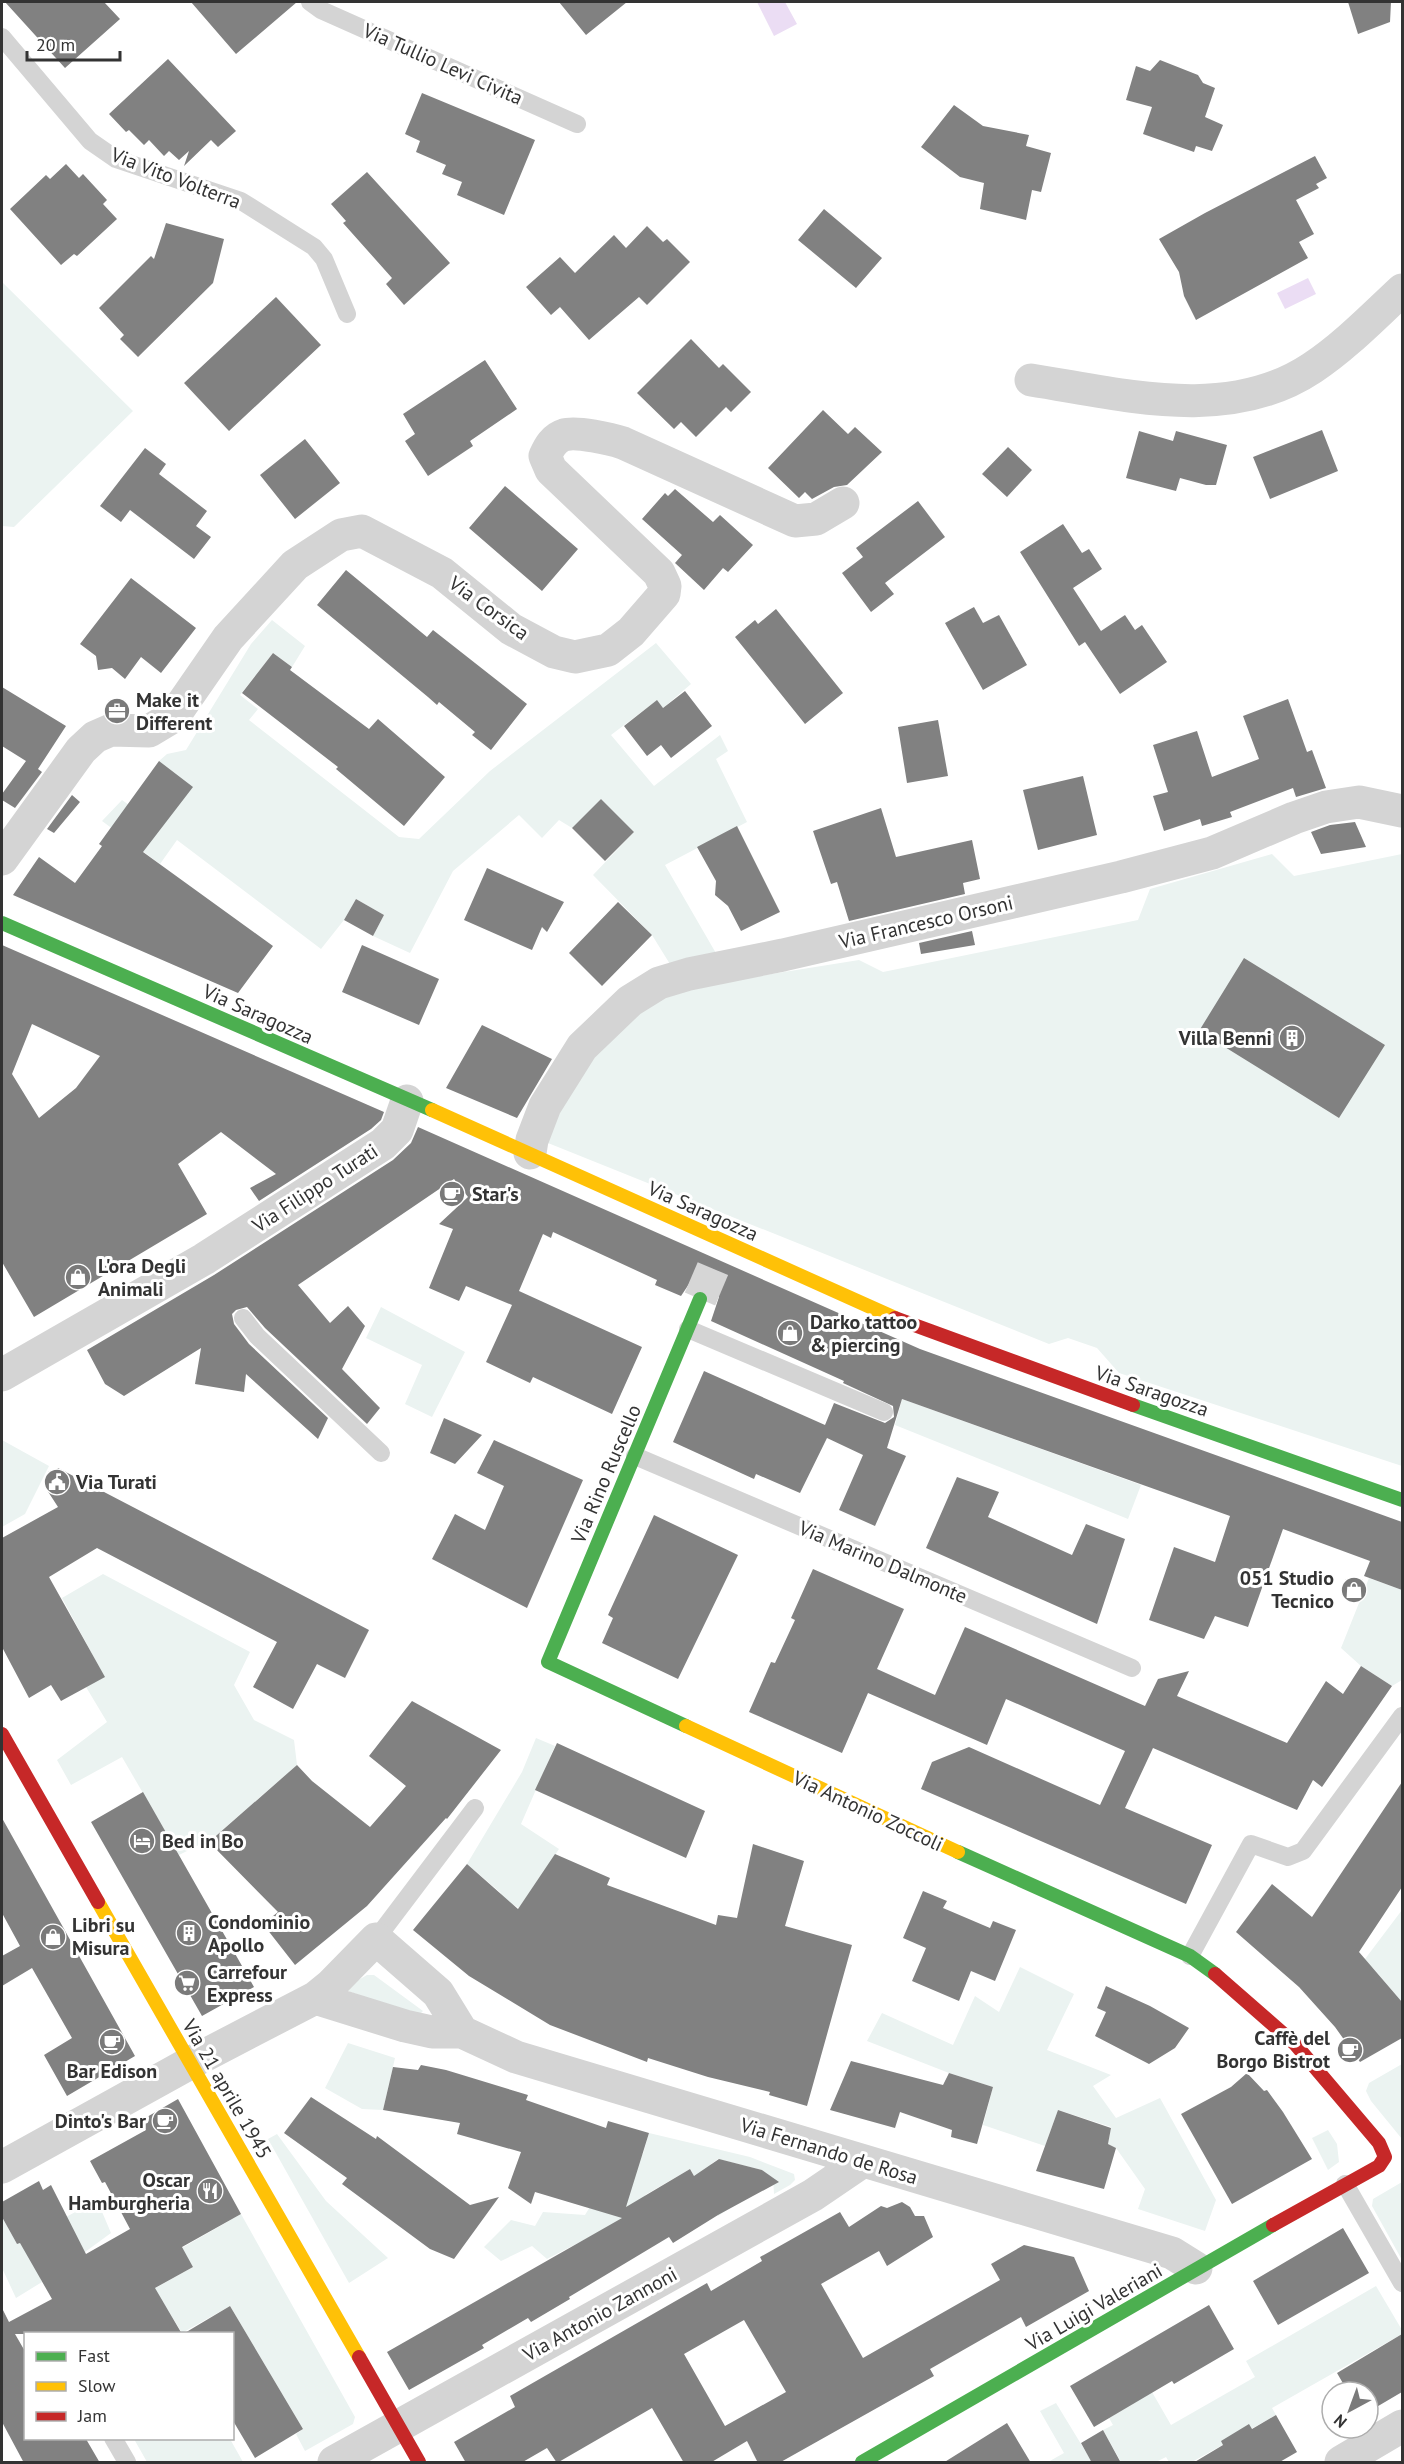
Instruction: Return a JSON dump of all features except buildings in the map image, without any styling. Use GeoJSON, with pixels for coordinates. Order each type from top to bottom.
{"type":"FeatureCollection","features":[{"type":"Feature","properties":{"kind":"street"},"geometry":{"type":"LineString","coordinates":[[1031,380],[1168,402],[1209,400],[1269,389],[1310,369],[1338,349],[1402,290]]}},
{"type":"Feature","properties":{"kind":"street","name":"Via Corsica"},"geometry":{"type":"LineString","coordinates":[[2,859],[81,750],[95,737],[111,730],[149,731],[174,716],[228,638],[294,565],[341,535],[362,531],[442,573],[511,629],[554,652],[574,657],[608,650],[631,632],[664,594],[665,586],[659,573],[647,560],[550,470],[545,456],[551,443],[565,434],[602,437],[623,443],[795,521],[816,519],[843,503]]}},
{"type":"Feature","properties":{"kind":"street","name":"Via Francesco Orsoni"},"geometry":{"type":"LineString","coordinates":[[530,1154],[532,1140],[545,1106],[582,1047],[630,1001],[658,983],[689,974],[783,955],[1121,878],[1212,854],[1294,818],[1326,807],[1359,802],[1402,812]]}},
{"type":"Feature","properties":{"kind":"street","name":"Via Saragozza"},"geometry":{"type":"LineString","coordinates":[[2,923],[530,1154],[722,1246],[915,1327],[1402,1500]]}},
{"type":"Feature","properties":{"kind":"street","name":"Via Filippo Turati"},"geometry":{"type":"LineString","coordinates":[[2,1375],[208,1265],[383,1144],[397,1130],[407,1101]]}},
{"type":"Feature","properties":{"kind":"street","name":"Via Rino Ruscello"},"geometry":{"type":"LineString","coordinates":[[548,1662],[700,1299]]}},
{"type":"Feature","properties":{"kind":"street","name":"Via Antonio Zoccoli"},"geometry":{"type":"LineString","coordinates":[[548,1662],[911,1831],[1190,1956],[1236,1991],[1295,2044],[1379,2143],[1385,2157],[1379,2166],[1344,2184]]}},
{"type":"Feature","properties":{"kind":"street","name":"Via 21 aprile 1945"},"geometry":{"type":"LineString","coordinates":[[2,1734],[419,2463]]}},
{"type":"Feature","properties":{"kind":"street"},"geometry":{"type":"LineString","coordinates":[[2,2167],[190,2063],[315,1998],[376,1940],[438,1993],[462,2032]]}},
{"type":"Feature","properties":{"kind":"street","name":"Via Fernando de Rosa"},"geometry":{"type":"LineString","coordinates":[[315,1998],[405,2026],[432,2032],[462,2032],[516,2057],[1172,2253],[1196,2268]]}},
{"type":"Feature","properties":{"kind":"street","name":"Via Antonio Zannoni"},"geometry":{"type":"LineString","coordinates":[[334,2463],[813,2195],[863,2162]]}},
{"type":"Feature","properties":{"kind":"street","name":"Via Luigi Valeriani"},"geometry":{"type":"LineString","coordinates":[[862,2463],[1344,2184]]}},
{"type":"Feature","properties":{"kind":"street"},"geometry":{"type":"LineString","coordinates":[[1341,2463],[1402,2426]]}},
{"type":"Feature","properties":{"kind":"lane","name":"Via Tullio Levi Civita"},"geometry":{"type":"LineString","coordinates":[[310,2],[321,10],[577,124]]}},
{"type":"Feature","properties":{"kind":"lane","name":"Via Vito Volterra"},"geometry":{"type":"LineString","coordinates":[[2,38],[90,141],[116,159],[241,201],[314,247],[324,259],[347,314]]}},
{"type":"Feature","properties":{"kind":"lane"},"geometry":{"type":"LineString","coordinates":[[243,1318],[257,1336],[381,1453]]}},
{"type":"Feature","properties":{"kind":"lane"},"geometry":{"type":"LineString","coordinates":[[688,1329],[884,1412]]}},
{"type":"Feature","properties":{"kind":"lane","name":"Via Marino Dalmonte"},"geometry":{"type":"LineString","coordinates":[[635,1456],[1132,1668]]}},
{"type":"Feature","properties":{"kind":"lane"},"geometry":{"type":"LineString","coordinates":[[1190,1956],[1251,1844],[1288,1857],[1303,1851],[1402,1716]]}},
{"type":"Feature","properties":{"kind":"lane"},"geometry":{"type":"LineString","coordinates":[[376,1940],[475,1808]]}},
{"type":"Feature","properties":{"kind":"lane"},"geometry":{"type":"LineString","coordinates":[[1344,2184],[1402,2283]]}},
{"type":"Feature","properties":{"kind":"lane"},"geometry":{"type":"LineString","coordinates":[[114,2440],[127,2463]]}},
{"type":"Feature","properties":{"kind":"shaded area"},"geometry":{"type":"Polygon","coordinates":[[[757,2],[785,2],[797,24],[774,36],[757,2]]]}},
{"type":"Feature","properties":{"kind":"shaded area"},"geometry":{"type":"Polygon","coordinates":[[[1308,278],[1316,294],[1285,309],[1277,293],[1308,278]]]}},
{"type":"Feature","properties":{"kind":"shaded area"},"geometry":{"type":"Polygon","coordinates":[[[2,282],[133,411],[14,527],[2,526],[2,282]]]}},
{"type":"Feature","properties":{"kind":"shaded area"},"geometry":{"type":"Polygon","coordinates":[[[272,620],[305,646],[292,667],[273,653],[240,695],[258,709],[249,720],[399,837],[419,839],[490,771],[656,643],[691,684],[663,708],[656,701],[611,735],[654,786],[720,735],[728,751],[716,759],[747,822],[665,865],[717,955],[673,969],[652,935],[593,875],[634,832],[601,799],[572,828],[559,820],[542,838],[519,815],[453,871],[410,953],[373,936],[384,915],[356,899],[344,920],[321,949],[177,840],[160,864],[102,821],[122,800],[161,828],[159,761],[167,754],[186,750],[251,644],[272,620]]]}},
{"type":"Feature","properties":{"kind":"shaded area"},"geometry":{"type":"Polygon","coordinates":[[[1272,854],[1294,876],[1402,854],[1402,1466],[1119,1373],[1097,1348],[1068,1338],[1049,1344],[543,1141],[595,1052],[651,1000],[691,987],[859,960],[883,972],[1138,920],[1150,889],[1272,854]]]}},
{"type":"Feature","properties":{"kind":"shaded area"},"geometry":{"type":"Polygon","coordinates":[[[381,1307],[465,1352],[432,1417],[405,1404],[422,1365],[366,1338],[381,1307]]]}},
{"type":"Feature","properties":{"kind":"shaded area"},"geometry":{"type":"Polygon","coordinates":[[[902,1399],[1141,1485],[1128,1519],[895,1425],[902,1399]]]}},
{"type":"Feature","properties":{"kind":"shaded area"},"geometry":{"type":"Polygon","coordinates":[[[2,1440],[49,1466],[25,1514],[2,1527],[2,1440]]]}},
{"type":"Feature","properties":{"kind":"shaded area"},"geometry":{"type":"Polygon","coordinates":[[[103,1574],[250,1652],[234,1685],[254,1720],[294,1740],[297,1765],[213,1838],[179,1855],[122,1757],[71,1785],[57,1760],[107,1722],[86,1687],[104,1676],[62,1598],[103,1574]]]}},
{"type":"Feature","properties":{"kind":"shaded area"},"geometry":{"type":"Polygon","coordinates":[[[1369,1578],[1402,1590],[1402,1680],[1392,1686],[1361,1666],[1341,1648],[1369,1578]]]}},
{"type":"Feature","properties":{"kind":"shaded area"},"geometry":{"type":"Polygon","coordinates":[[[536,1738],[555,1746],[521,1824],[559,1849],[519,1908],[499,1896],[501,1893],[467,1864],[522,1772],[536,1738]]]}},
{"type":"Feature","properties":{"kind":"shaded area"},"geometry":{"type":"Polygon","coordinates":[[[1402,1910],[1402,2002],[1373,1968],[1362,1963],[1402,1910]]]}},
{"type":"Feature","properties":{"kind":"shaded area"},"geometry":{"type":"Polygon","coordinates":[[[1020,1967],[1074,1994],[1047,2050],[1111,2075],[1093,2086],[1116,2118],[1160,2098],[1216,2200],[1205,2231],[1138,2209],[1145,2189],[1116,2148],[1108,2144],[1111,2127],[1058,2110],[1045,2146],[983,2125],[993,2087],[949,2073],[867,2041],[882,2013],[953,2045],[975,1996],[999,2012],[1020,1967]]]}},
{"type":"Feature","properties":{"kind":"shaded area"},"geometry":{"type":"Polygon","coordinates":[[[367,1975],[374,1975],[423,2011],[418,2016],[348,1991],[355,1982],[367,1975]]]}},
{"type":"Feature","properties":{"kind":"shaded area"},"geometry":{"type":"Polygon","coordinates":[[[348,2043],[395,2058],[383,2110],[362,2109],[325,2088],[348,2043]]]}},
{"type":"Feature","properties":{"kind":"shaded area"},"geometry":{"type":"Polygon","coordinates":[[[1402,2064],[1402,2139],[1371,2101],[1366,2091],[1369,2083],[1402,2064]]]}},
{"type":"Feature","properties":{"kind":"shaded area"},"geometry":{"type":"Polygon","coordinates":[[[1328,2130],[1337,2144],[1339,2162],[1328,2170],[1312,2138],[1328,2130]]]}},
{"type":"Feature","properties":{"kind":"shaded area"},"geometry":{"type":"Polygon","coordinates":[[[649,2133],[750,2157],[794,2174],[795,2180],[774,2194],[773,2178],[762,2170],[718,2159],[711,2164],[710,2171],[730,2208],[718,2216],[690,2169],[645,2195],[667,2233],[634,2214],[547,2259],[532,2246],[501,2261],[484,2247],[511,2220],[535,2226],[543,2212],[585,2215],[596,2197],[610,2181],[625,2166],[643,2154],[649,2133]]]}},
{"type":"Feature","properties":{"kind":"shaded area"},"geometry":{"type":"Polygon","coordinates":[[[277,2134],[326,2201],[388,2258],[349,2283],[268,2139],[277,2134]]]}},
{"type":"Feature","properties":{"kind":"shaded area"},"geometry":{"type":"Polygon","coordinates":[[[1402,2182],[1402,2260],[1372,2206],[1373,2199],[1402,2182]]]}},
{"type":"Feature","properties":{"kind":"shaded area"},"geometry":{"type":"Polygon","coordinates":[[[97,2200],[111,2233],[85,2252],[40,2278],[42,2282],[16,2298],[2,2268],[2,2217],[17,2244],[97,2200]]]}},
{"type":"Feature","properties":{"kind":"shaded area"},"geometry":{"type":"Polygon","coordinates":[[[241,2214],[355,2417],[353,2424],[305,2451],[296,2434],[303,2429],[230,2306],[181,2332],[163,2302],[159,2303],[152,2290],[193,2267],[182,2248],[241,2214]]]}},
{"type":"Feature","properties":{"kind":"shaded area"},"geometry":{"type":"Polygon","coordinates":[[[1376,2286],[1402,2330],[1402,2334],[1272,2408],[1276,2415],[1192,2462],[1169,2462],[1166,2457],[1156,2462],[1121,2462],[1103,2430],[1113,2425],[1109,2418],[1152,2392],[1171,2425],[1255,2377],[1246,2361],[1376,2286]]]}},
{"type":"Feature","properties":{"kind":"shaded area"},"geometry":{"type":"Polygon","coordinates":[[[1056,2403],[1092,2462],[1048,2462],[1064,2453],[1040,2411],[1056,2403]]]}},
{"type":"Feature","properties":{"kind":"shaded area"},"geometry":{"type":"Polygon","coordinates":[[[135,2440],[231,2440],[243,2462],[147,2462],[135,2440]]]}},
{"type":"Feature","properties":{"kind":"tunnel"},"geometry":{"type":"LineString","coordinates":[[700,1299],[717,1259]]}},
{"type":"Feature","properties":{"kind":"traffic: fast"},"geometry":{"type":"LineString","coordinates":[[2,923],[432,1110]]}},
{"type":"Feature","properties":{"kind":"traffic: fast"},"geometry":{"type":"LineString","coordinates":[[686,1726],[548,1662],[700,1299]]}},
{"type":"Feature","properties":{"kind":"traffic: fast"},"geometry":{"type":"LineString","coordinates":[[1133,1405],[1402,1500]]}},
{"type":"Feature","properties":{"kind":"traffic: fast"},"geometry":{"type":"LineString","coordinates":[[958,1852],[1190,1956],[1215,1974]]}},
{"type":"Feature","properties":{"kind":"traffic: fast"},"geometry":{"type":"LineString","coordinates":[[862,2462],[1273,2225]]}},
{"type":"Feature","properties":{"kind":"traffic: slow"},"geometry":{"type":"LineString","coordinates":[[432,1110],[895,1318]]}},
{"type":"Feature","properties":{"kind":"traffic: slow"},"geometry":{"type":"LineString","coordinates":[[686,1726],[958,1852]]}},
{"type":"Feature","properties":{"kind":"traffic: slow"},"geometry":{"type":"LineString","coordinates":[[98,1902],[359,2357]]}},
{"type":"Feature","properties":{"kind":"traffic: jam"},"geometry":{"type":"LineString","coordinates":[[895,1318],[1133,1405]]}},
{"type":"Feature","properties":{"kind":"traffic: jam"},"geometry":{"type":"LineString","coordinates":[[2,1734],[98,1902]]}},
{"type":"Feature","properties":{"kind":"traffic: jam"},"geometry":{"type":"LineString","coordinates":[[1215,1974],[1295,2044],[1379,2143],[1385,2157],[1379,2166],[1273,2225]]}},
{"type":"Feature","properties":{"kind":"traffic: jam"},"geometry":{"type":"LineString","coordinates":[[359,2357],[419,2462]]}},
{"type":"Feature","properties":{"kind":"place","name":"Make it Different"},"geometry":{"type":"Point","coordinates":[117,711]}},
{"type":"Feature","properties":{"kind":"place","name":"Villa Benni"},"geometry":{"type":"Point","coordinates":[1292,1038]}},
{"type":"Feature","properties":{"kind":"place","name":"Star's"},"geometry":{"type":"Point","coordinates":[452,1194]}},
{"type":"Feature","properties":{"kind":"place","name":"L'ora Degli Animali"},"geometry":{"type":"Point","coordinates":[78,1277]}},
{"type":"Feature","properties":{"kind":"place","name":"Darko tattoo & piercing"},"geometry":{"type":"Point","coordinates":[790,1333]}},
{"type":"Feature","properties":{"kind":"place","name":"Via Turati"},"geometry":{"type":"Point","coordinates":[57,1482]}},
{"type":"Feature","properties":{"kind":"place","name":"051 Studio Tecnico"},"geometry":{"type":"Point","coordinates":[1354,1590]}},
{"type":"Feature","properties":{"kind":"place","name":"Bed in Bo"},"geometry":{"type":"Point","coordinates":[142,1841]}},
{"type":"Feature","properties":{"kind":"place","name":"Condominio Apollo"},"geometry":{"type":"Point","coordinates":[189,1933]}},
{"type":"Feature","properties":{"kind":"place","name":"Libri su Misura"},"geometry":{"type":"Point","coordinates":[53,1937]}},
{"type":"Feature","properties":{"kind":"place","name":"Carrefour Express"},"geometry":{"type":"Point","coordinates":[187,1983]}},
{"type":"Feature","properties":{"kind":"place","name":"Bar Edison"},"geometry":{"type":"Point","coordinates":[112,2042]}},
{"type":"Feature","properties":{"kind":"place","name":"Caffè del Borgo Bistrot"},"geometry":{"type":"Point","coordinates":[1350,2050]}},
{"type":"Feature","properties":{"kind":"place","name":"Dinto's Bar"},"geometry":{"type":"Point","coordinates":[165,2121]}},
{"type":"Feature","properties":{"kind":"place","name":"Oscar Hamburgheria"},"geometry":{"type":"Point","coordinates":[210,2191]}}]}
